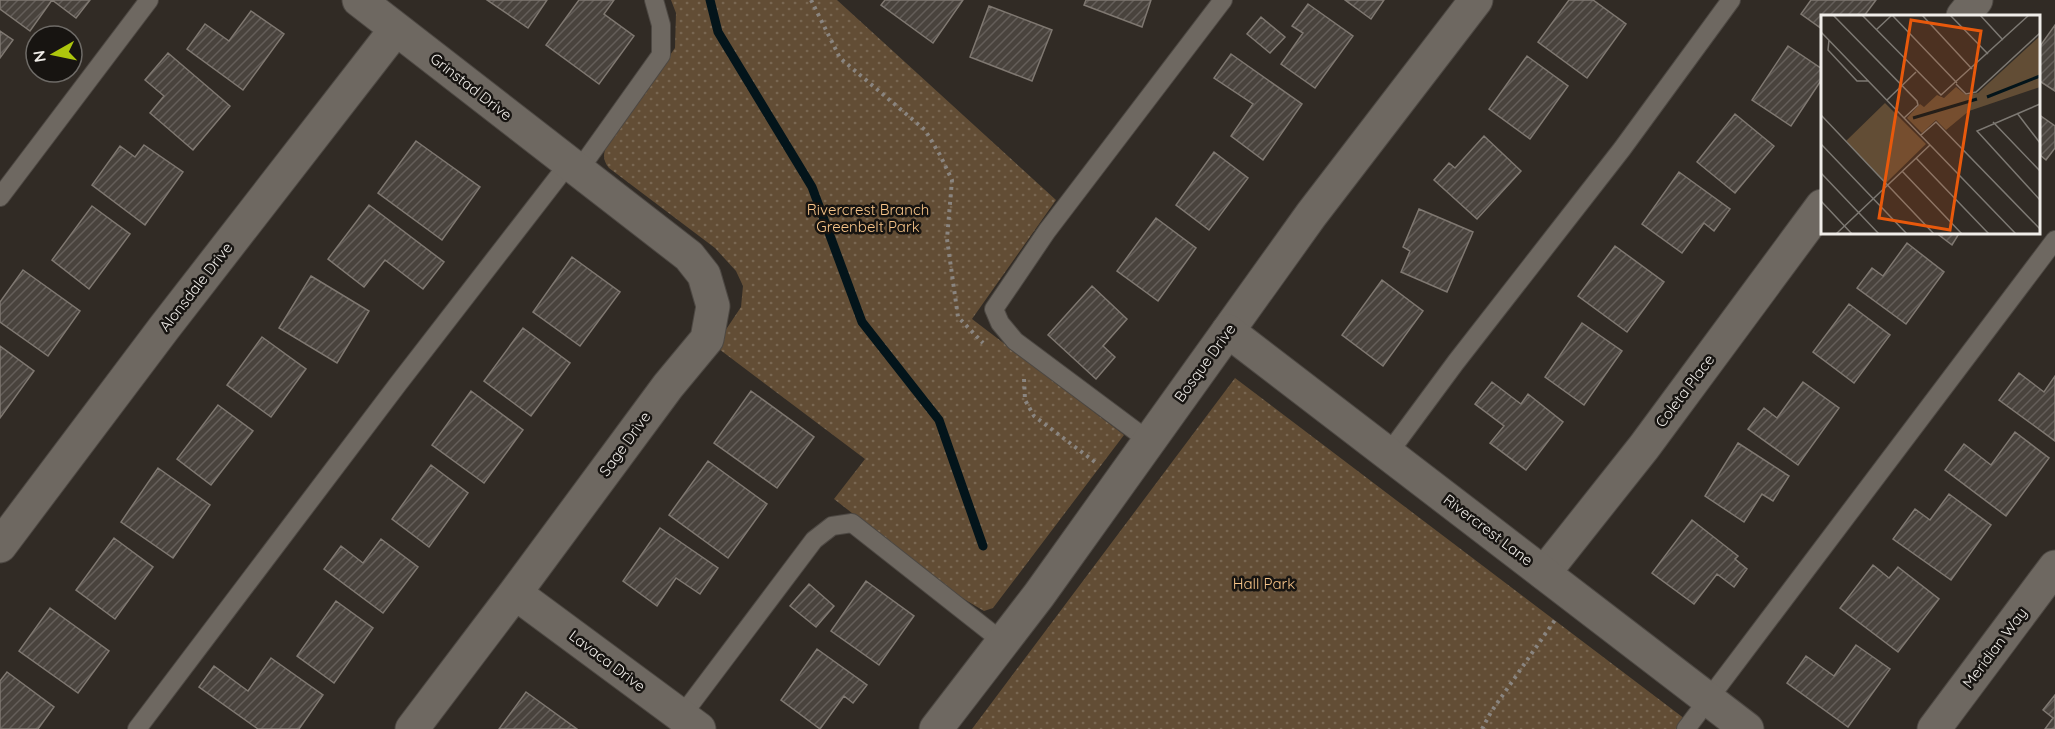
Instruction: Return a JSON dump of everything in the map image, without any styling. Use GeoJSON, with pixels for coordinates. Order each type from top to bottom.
{"type":"FeatureCollection","features":[{"type":"Feature","properties":{"kind":"street","name":"Grinstad Drive"},"geometry":{"type":"LineString","coordinates":[[358,0],[577,169]]}},
{"type":"Feature","properties":{"kind":"street","name":"Bosque Drive"},"geometry":{"type":"LineString","coordinates":[[936,729],[1003,642],[1311,215],[1476,0]]}},
{"type":"Feature","properties":{"kind":"street"},"geometry":{"type":"LineString","coordinates":[[1964,15],[1976,0]]}},
{"type":"Feature","properties":{"kind":"street","name":"Alonsdale Drive"},"geometry":{"type":"LineString","coordinates":[[0,546],[164,328],[396,29]]}},
{"type":"Feature","properties":{"kind":"street","name":"Sage Drive"},"geometry":{"type":"LineString","coordinates":[[412,729],[668,386],[707,339],[713,306],[704,275],[689,255],[577,169]]}},
{"type":"Feature","properties":{"kind":"street","name":"Coleta Place"},"geometry":{"type":"LineString","coordinates":[[1544,573],[1644,447],[1821,207]]}},
{"type":"Feature","properties":{"kind":"street","name":"Rivercrest Lane"},"geometry":{"type":"LineString","coordinates":[[1228,331],[1747,729]]}},
{"type":"Feature","properties":{"kind":"street","name":"Meridian Way"},"geometry":{"type":"LineString","coordinates":[[1934,729],[2055,567]]}},
{"type":"Feature","properties":{"kind":"street","name":"Lavaca Drive"},"geometry":{"type":"LineString","coordinates":[[515,593],[684,725]]}},
{"type":"Feature","properties":{"kind":"lane"},"geometry":{"type":"LineString","coordinates":[[0,197],[149,0]]}},
{"type":"Feature","properties":{"kind":"lane"},"geometry":{"type":"LineString","coordinates":[[137,729],[398,384],[577,169],[661,55],[661,25],[654,0]]}},
{"type":"Feature","properties":{"kind":"lane"},"geometry":{"type":"LineString","coordinates":[[1149,441],[1015,341],[999,323],[994,309],[1047,231],[1223,0]]}},
{"type":"Feature","properties":{"kind":"lane"},"geometry":{"type":"LineString","coordinates":[[1388,454],[1456,362],[1622,149],[1731,0]]}},
{"type":"Feature","properties":{"kind":"lane"},"geometry":{"type":"LineString","coordinates":[[1686,729],[2055,240]]}},
{"type":"Feature","properties":{"kind":"lane"},"geometry":{"type":"LineString","coordinates":[[684,725],[814,540],[832,526],[852,523],[1003,642]]}},
{"type":"Feature","properties":{"kind":"path"},"geometry":{"type":"LineString","coordinates":[[812,0],[840,58],[925,130],[940,155],[952,180],[947,239],[958,317],[988,347]]}},
{"type":"Feature","properties":{"kind":"path"},"geometry":{"type":"LineString","coordinates":[[1024,376],[1025,400],[1034,416],[1119,483]]}},
{"type":"Feature","properties":{"kind":"path"},"geometry":{"type":"LineString","coordinates":[[1482,729],[1491,712],[1573,595]]}},
{"type":"Feature","properties":{"kind":"green space","name":"Rivercrest Branch Greenbelt Park"},"geometry":{"type":"Polygon","coordinates":[[[671,0],[837,0],[1056,200],[972,319],[1124,435],[993,608],[984,611],[957,595],[834,499],[865,459],[715,346],[741,307],[743,286],[736,271],[715,248],[609,168],[605,162],[604,156],[608,143],[675,48],[676,13],[671,0]]]}},
{"type":"Feature","properties":{"kind":"green space","name":"Hall Park"},"geometry":{"type":"Polygon","coordinates":[[[1235,378],[1685,719],[1677,729],[972,729],[1235,378]]]}},
{"type":"Feature","properties":{"kind":"building"},"geometry":{"type":"Polygon","coordinates":[[[0,0],[52,0],[35,24],[24,24],[24,27],[0,9],[0,0]]]}},
{"type":"Feature","properties":{"kind":"building"},"geometry":{"type":"Polygon","coordinates":[[[52,0],[90,0],[76,18],[52,0]]]}},
{"type":"Feature","properties":{"kind":"building"},"geometry":{"type":"Polygon","coordinates":[[[487,0],[547,0],[528,28],[487,0]]]}},
{"type":"Feature","properties":{"kind":"building"},"geometry":{"type":"Polygon","coordinates":[[[579,0],[614,0],[604,14],[634,36],[599,84],[546,45],[579,0]]]}},
{"type":"Feature","properties":{"kind":"building"},"geometry":{"type":"Polygon","coordinates":[[[885,0],[963,0],[933,43],[881,5],[885,0]]]}},
{"type":"Feature","properties":{"kind":"building"},"geometry":{"type":"Polygon","coordinates":[[[1086,0],[1151,0],[1142,27],[1084,5],[1086,0]]]}},
{"type":"Feature","properties":{"kind":"building"},"geometry":{"type":"Polygon","coordinates":[[[1345,0],[1384,0],[1371,19],[1345,0]]]}},
{"type":"Feature","properties":{"kind":"building"},"geometry":{"type":"Polygon","coordinates":[[[1569,0],[1593,0],[1626,24],[1587,78],[1538,42],[1569,0]]]}},
{"type":"Feature","properties":{"kind":"building"},"geometry":{"type":"Polygon","coordinates":[[[1811,0],[1876,0],[1865,15],[1821,15],[1821,28],[1801,14],[1811,0]]]}},
{"type":"Feature","properties":{"kind":"building"},"geometry":{"type":"Polygon","coordinates":[[[1308,4],[1353,36],[1315,88],[1281,64],[1303,33],[1292,26],[1308,4]]]}},
{"type":"Feature","properties":{"kind":"building"},"geometry":{"type":"Polygon","coordinates":[[[989,6],[1052,30],[1032,81],[970,57],[989,6]]]}},
{"type":"Feature","properties":{"kind":"building"},"geometry":{"type":"Polygon","coordinates":[[[251,11],[284,34],[243,90],[187,49],[205,24],[229,41],[251,11]]]}},
{"type":"Feature","properties":{"kind":"building"},"geometry":{"type":"Polygon","coordinates":[[[1261,17],[1285,37],[1270,53],[1247,34],[1261,17]]]}},
{"type":"Feature","properties":{"kind":"building"},"geometry":{"type":"Polygon","coordinates":[[[2055,25],[2055,91],[2040,81],[2040,46],[2055,25]]]}},
{"type":"Feature","properties":{"kind":"building"},"geometry":{"type":"Polygon","coordinates":[[[0,31],[13,40],[0,58],[0,31]]]}},
{"type":"Feature","properties":{"kind":"building"},"geometry":{"type":"Polygon","coordinates":[[[1788,46],[1821,68],[1821,81],[1791,126],[1752,100],[1788,46]]]}},
{"type":"Feature","properties":{"kind":"building"},"geometry":{"type":"Polygon","coordinates":[[[168,53],[230,106],[193,150],[150,113],[164,96],[145,80],[168,53]]]}},
{"type":"Feature","properties":{"kind":"building"},"geometry":{"type":"Polygon","coordinates":[[[1231,54],[1302,104],[1263,160],[1231,136],[1253,104],[1214,78],[1231,54]]]}},
{"type":"Feature","properties":{"kind":"building"},"geometry":{"type":"Polygon","coordinates":[[[1527,56],[1568,86],[1530,139],[1489,109],[1527,56]]]}},
{"type":"Feature","properties":{"kind":"building"},"geometry":{"type":"Polygon","coordinates":[[[1735,114],[1774,146],[1735,193],[1697,162],[1735,114]]]}},
{"type":"Feature","properties":{"kind":"building"},"geometry":{"type":"Polygon","coordinates":[[[2040,115],[2055,126],[2055,148],[2046,160],[2040,155],[2040,115]]]}},
{"type":"Feature","properties":{"kind":"building"},"geometry":{"type":"Polygon","coordinates":[[[1484,136],[1521,171],[1477,219],[1434,180],[1449,163],[1455,168],[1484,136]]]}},
{"type":"Feature","properties":{"kind":"building"},"geometry":{"type":"Polygon","coordinates":[[[416,141],[480,187],[442,240],[378,193],[416,141]]]}},
{"type":"Feature","properties":{"kind":"building"},"geometry":{"type":"Polygon","coordinates":[[[144,145],[183,172],[145,225],[92,185],[120,146],[135,157],[144,145]]]}},
{"type":"Feature","properties":{"kind":"building"},"geometry":{"type":"Polygon","coordinates":[[[1214,152],[1248,178],[1209,230],[1176,205],[1214,152]]]}},
{"type":"Feature","properties":{"kind":"building"},"geometry":{"type":"Polygon","coordinates":[[[1679,172],[1730,209],[1714,231],[1704,223],[1682,253],[1642,224],[1679,172]]]}},
{"type":"Feature","properties":{"kind":"building"},"geometry":{"type":"Polygon","coordinates":[[[369,205],[444,262],[423,289],[385,260],[364,287],[328,259],[369,205]]]}},
{"type":"Feature","properties":{"kind":"building"},"geometry":{"type":"Polygon","coordinates":[[[92,206],[130,234],[89,289],[52,260],[92,206]]]}},
{"type":"Feature","properties":{"kind":"building"},"geometry":{"type":"Polygon","coordinates":[[[1419,209],[1473,232],[1447,292],[1401,272],[1410,251],[1403,247],[1419,209]]]}},
{"type":"Feature","properties":{"kind":"building"},"geometry":{"type":"Polygon","coordinates":[[[1156,218],[1196,248],[1158,301],[1117,271],[1156,218]]]}},
{"type":"Feature","properties":{"kind":"building"},"geometry":{"type":"Polygon","coordinates":[[[1938,234],[1959,234],[1952,245],[1938,234]]]}},
{"type":"Feature","properties":{"kind":"building"},"geometry":{"type":"Polygon","coordinates":[[[1907,243],[1944,272],[1906,324],[1857,288],[1872,268],[1883,276],[1907,243]]]}},
{"type":"Feature","properties":{"kind":"building"},"geometry":{"type":"Polygon","coordinates":[[[1615,246],[1664,282],[1627,332],[1578,296],[1615,246]]]}},
{"type":"Feature","properties":{"kind":"building"},"geometry":{"type":"Polygon","coordinates":[[[572,257],[620,292],[580,346],[533,312],[572,257]]]}},
{"type":"Feature","properties":{"kind":"building"},"geometry":{"type":"Polygon","coordinates":[[[23,270],[80,311],[48,356],[0,322],[0,302],[23,270]]]}},
{"type":"Feature","properties":{"kind":"building"},"geometry":{"type":"Polygon","coordinates":[[[311,276],[369,311],[337,363],[279,328],[311,276]]]}},
{"type":"Feature","properties":{"kind":"building"},"geometry":{"type":"Polygon","coordinates":[[[1382,280],[1423,311],[1383,366],[1342,335],[1382,280]]]}},
{"type":"Feature","properties":{"kind":"building"},"geometry":{"type":"Polygon","coordinates":[[[1092,286],[1127,319],[1103,346],[1115,357],[1096,379],[1048,335],[1092,286]]]}},
{"type":"Feature","properties":{"kind":"building"},"geometry":{"type":"Polygon","coordinates":[[[1849,304],[1890,335],[1854,383],[1813,352],[1849,304]]]}},
{"type":"Feature","properties":{"kind":"building"},"geometry":{"type":"Polygon","coordinates":[[[1582,323],[1622,351],[1584,405],[1545,377],[1582,323]]]}},
{"type":"Feature","properties":{"kind":"building"},"geometry":{"type":"Polygon","coordinates":[[[523,328],[570,363],[531,416],[484,381],[523,328]]]}},
{"type":"Feature","properties":{"kind":"building"},"geometry":{"type":"Polygon","coordinates":[[[262,337],[306,369],[271,417],[227,385],[262,337]]]}},
{"type":"Feature","properties":{"kind":"building"},"geometry":{"type":"Polygon","coordinates":[[[0,346],[34,371],[0,418],[0,346]]]}},
{"type":"Feature","properties":{"kind":"building"},"geometry":{"type":"Polygon","coordinates":[[[2019,373],[2044,392],[2055,376],[2055,441],[1999,400],[2019,373]]]}},
{"type":"Feature","properties":{"kind":"building"},"geometry":{"type":"Polygon","coordinates":[[[1492,382],[1521,404],[1528,394],[1563,422],[1526,470],[1490,443],[1504,426],[1475,404],[1492,382]]]}},
{"type":"Feature","properties":{"kind":"building"},"geometry":{"type":"Polygon","coordinates":[[[1803,382],[1839,408],[1798,465],[1748,429],[1764,408],[1777,418],[1803,382]]]}},
{"type":"Feature","properties":{"kind":"building"},"geometry":{"type":"Polygon","coordinates":[[[471,391],[523,430],[484,483],[432,445],[471,391]]]}},
{"type":"Feature","properties":{"kind":"building"},"geometry":{"type":"Polygon","coordinates":[[[751,391],[814,437],[777,488],[714,443],[751,391]]]}},
{"type":"Feature","properties":{"kind":"building"},"geometry":{"type":"Polygon","coordinates":[[[218,405],[253,431],[211,485],[177,459],[218,405]]]}},
{"type":"Feature","properties":{"kind":"building"},"geometry":{"type":"Polygon","coordinates":[[[2015,432],[2049,458],[2006,516],[1945,470],[1964,444],[1991,465],[2015,432]]]}},
{"type":"Feature","properties":{"kind":"building"},"geometry":{"type":"Polygon","coordinates":[[[1738,443],[1789,476],[1773,501],[1762,494],[1744,522],[1705,496],[1738,443]]]}},
{"type":"Feature","properties":{"kind":"building"},"geometry":{"type":"Polygon","coordinates":[[[708,461],[767,504],[728,558],[669,515],[708,461]]]}},
{"type":"Feature","properties":{"kind":"building"},"geometry":{"type":"Polygon","coordinates":[[[431,465],[468,493],[429,547],[392,519],[431,465]]]}},
{"type":"Feature","properties":{"kind":"building"},"geometry":{"type":"Polygon","coordinates":[[[158,468],[210,505],[173,558],[121,522],[158,468]]]}},
{"type":"Feature","properties":{"kind":"building"},"geometry":{"type":"Polygon","coordinates":[[[1949,494],[1991,525],[1951,580],[1893,539],[1915,509],[1930,520],[1949,494]]]}},
{"type":"Feature","properties":{"kind":"building"},"geometry":{"type":"Polygon","coordinates":[[[1692,520],[1738,556],[1735,559],[1747,569],[1734,587],[1717,574],[1694,604],[1652,573],[1692,520]]]}},
{"type":"Feature","properties":{"kind":"building"},"geometry":{"type":"Polygon","coordinates":[[[660,528],[718,568],[700,594],[676,578],[657,606],[623,581],[660,528]]]}},
{"type":"Feature","properties":{"kind":"building"},"geometry":{"type":"Polygon","coordinates":[[[114,538],[153,567],[115,619],[76,590],[114,538]]]}},
{"type":"Feature","properties":{"kind":"building"},"geometry":{"type":"Polygon","coordinates":[[[381,539],[418,567],[383,613],[324,569],[341,546],[363,563],[381,539]]]}},
{"type":"Feature","properties":{"kind":"building"},"geometry":{"type":"Polygon","coordinates":[[[1873,565],[1889,578],[1898,567],[1939,599],[1898,652],[1840,608],[1873,565]]]}},
{"type":"Feature","properties":{"kind":"building"},"geometry":{"type":"Polygon","coordinates":[[[866,581],[914,616],[879,665],[831,631],[866,581]]]}},
{"type":"Feature","properties":{"kind":"building"},"geometry":{"type":"Polygon","coordinates":[[[809,584],[834,606],[816,627],[790,606],[809,584]]]}},
{"type":"Feature","properties":{"kind":"building"},"geometry":{"type":"Polygon","coordinates":[[[336,601],[373,628],[334,683],[297,656],[336,601]]]}},
{"type":"Feature","properties":{"kind":"building"},"geometry":{"type":"Polygon","coordinates":[[[50,608],[109,651],[78,693],[19,651],[50,608]]]}},
{"type":"Feature","properties":{"kind":"building"},"geometry":{"type":"Polygon","coordinates":[[[1856,645],[1890,669],[1848,727],[1787,683],[1806,656],[1834,676],[1856,645]]]}},
{"type":"Feature","properties":{"kind":"building"},"geometry":{"type":"Polygon","coordinates":[[[817,649],[867,685],[853,703],[844,696],[820,729],[781,700],[817,649]]]}},
{"type":"Feature","properties":{"kind":"building"},"geometry":{"type":"Polygon","coordinates":[[[271,658],[323,695],[299,729],[258,729],[199,687],[214,666],[248,691],[271,658]]]}},
{"type":"Feature","properties":{"kind":"building"},"geometry":{"type":"Polygon","coordinates":[[[7,672],[54,707],[38,729],[0,729],[0,681],[7,672]]]}},
{"type":"Feature","properties":{"kind":"building"},"geometry":{"type":"Polygon","coordinates":[[[526,692],[577,729],[499,729],[526,692]]]}},
{"type":"Feature","properties":{"kind":"building"},"geometry":{"type":"Polygon","coordinates":[[[2055,695],[2055,729],[2045,729],[2053,718],[2043,710],[2055,695]]]}},
{"type":"Feature","properties":{"kind":"waterway"},"geometry":{"type":"LineString","coordinates":[[710,0],[718,32],[812,187],[862,322],[939,420],[983,546]]}}]}
